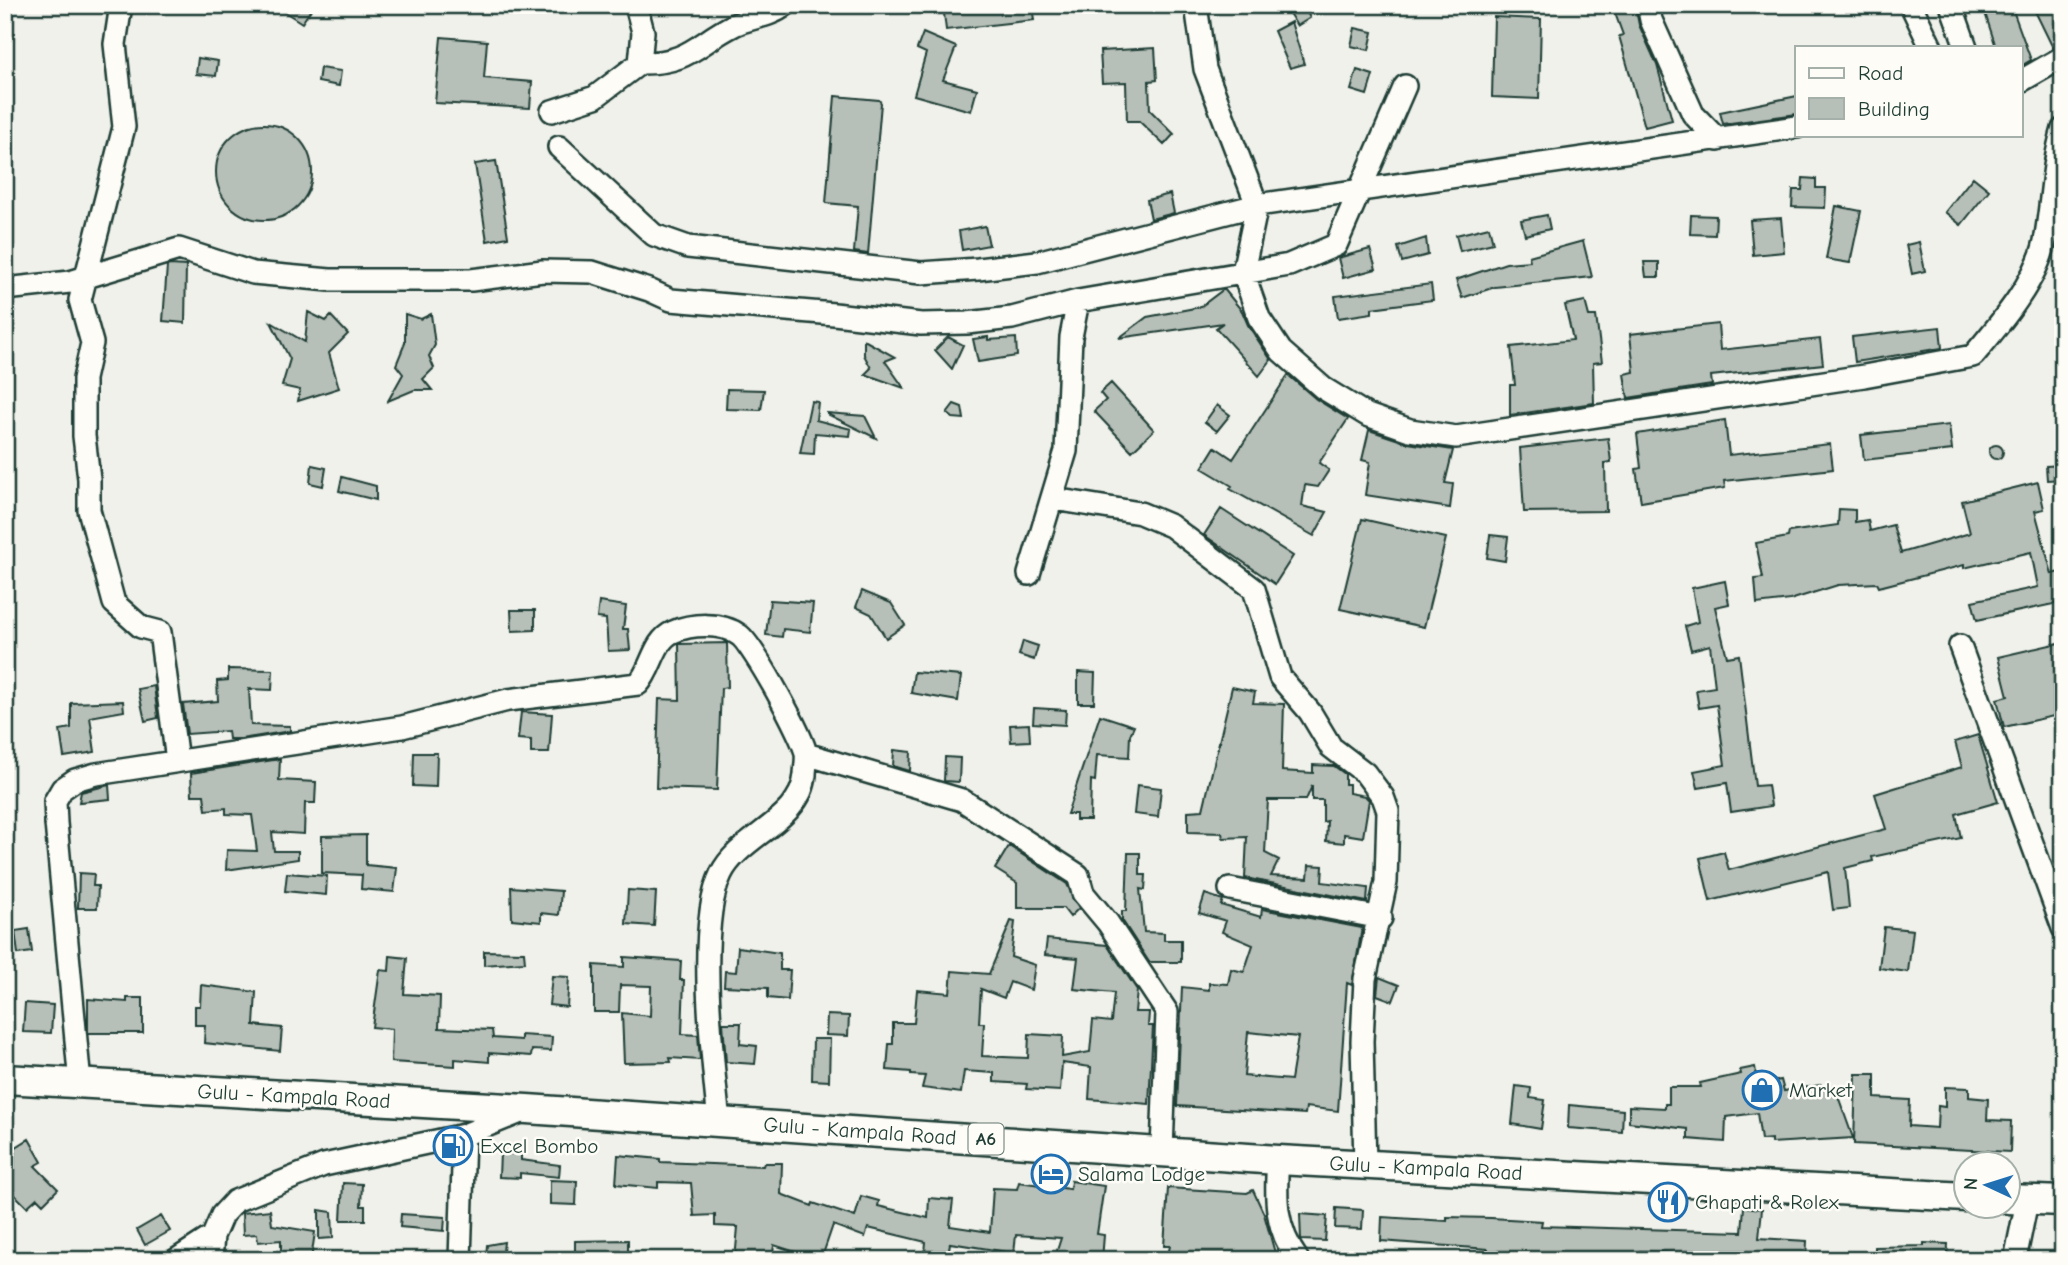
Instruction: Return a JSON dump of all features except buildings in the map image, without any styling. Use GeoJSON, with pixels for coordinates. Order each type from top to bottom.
{"type":"FeatureCollection","features":[{"type":"Feature","properties":{"kind":"main road","name":"Gulu - Kampala Road"},"geometry":{"type":"LineString","coordinates":[[5,1079],[527,1109],[1278,1160],[1952,1196]]}},
{"type":"Feature","properties":{"kind":"main road"},"geometry":{"type":"LineString","coordinates":[[2022,1200],[2063,1201]]}},
{"type":"Feature","properties":{"kind":"street"},"geometry":{"type":"LineString","coordinates":[[121,5],[116,44],[124,127],[80,300],[92,343],[84,379],[84,436],[93,533],[114,603],[141,627],[160,632],[177,761]]}},
{"type":"Feature","properties":{"kind":"street"},"geometry":{"type":"LineString","coordinates":[[636,5],[643,32],[640,63]]}},
{"type":"Feature","properties":{"kind":"street"},"geometry":{"type":"LineString","coordinates":[[552,111],[596,97],[640,63],[661,64],[698,50],[734,26],[777,12],[785,5]]}},
{"type":"Feature","properties":{"kind":"street"},"geometry":{"type":"LineString","coordinates":[[1196,5],[1205,69],[1257,205],[1243,272],[1259,318],[1281,351],[1323,388],[1367,415],[1410,430],[1456,437],[1864,376],[1973,356],[2010,310],[2045,244],[2056,151],[2063,129]]}},
{"type":"Feature","properties":{"kind":"street"},"geometry":{"type":"LineString","coordinates":[[1648,5],[1651,20],[1693,114],[1718,140]]}},
{"type":"Feature","properties":{"kind":"street"},"geometry":{"type":"LineString","coordinates":[[1911,5],[1931,46]]}},
{"type":"Feature","properties":{"kind":"street"},"geometry":{"type":"LineString","coordinates":[[1951,5],[1966,46]]}},
{"type":"Feature","properties":{"kind":"street"},"geometry":{"type":"LineString","coordinates":[[2022,80],[2063,57]]}},
{"type":"Feature","properties":{"kind":"street"},"geometry":{"type":"LineString","coordinates":[[5,289],[86,277],[178,249],[253,273],[330,280],[471,280],[543,271],[592,272],[671,300],[834,313],[921,324],[1012,318],[1078,301],[1289,265],[1336,245],[1405,86]]}},
{"type":"Feature","properties":{"kind":"street"},"geometry":{"type":"LineString","coordinates":[[559,147],[653,235],[688,247],[908,272],[978,270],[1037,262],[1257,205],[1795,128]]}},
{"type":"Feature","properties":{"kind":"street"},"geometry":{"type":"LineString","coordinates":[[1336,245],[1359,191]]}},
{"type":"Feature","properties":{"kind":"street"},"geometry":{"type":"LineString","coordinates":[[1029,574],[1054,499],[1066,451],[1071,337],[1078,301]]}},
{"type":"Feature","properties":{"kind":"street"},"geometry":{"type":"LineString","coordinates":[[1054,499],[1140,513],[1171,526],[1254,589],[1279,677],[1310,712],[1331,747],[1366,773],[1383,797],[1388,811],[1388,846],[1381,918],[1365,978],[1362,1041],[1365,1165]]}},
{"type":"Feature","properties":{"kind":"street"},"geometry":{"type":"LineString","coordinates":[[80,1084],[55,800],[62,789],[75,780],[129,767],[402,727],[508,700],[638,684],[644,678],[664,637],[673,632],[705,626],[722,627],[740,635],[757,656],[767,680],[798,728],[806,754],[804,780],[793,804],[733,856],[720,874],[712,902],[708,983],[719,1122]]}},
{"type":"Feature","properties":{"kind":"street"},"geometry":{"type":"LineString","coordinates":[[1960,646],[2063,928]]}},
{"type":"Feature","properties":{"kind":"street"},"geometry":{"type":"LineString","coordinates":[[806,754],[962,800],[1078,875],[1083,893],[1108,923],[1167,1013],[1162,1151]]}},
{"type":"Feature","properties":{"kind":"street"},"geometry":{"type":"LineString","coordinates":[[1230,889],[1381,918]]}},
{"type":"Feature","properties":{"kind":"street"},"geometry":{"type":"LineString","coordinates":[[211,1260],[213,1236],[222,1215],[235,1200],[268,1185],[324,1166],[464,1135],[527,1109]]}},
{"type":"Feature","properties":{"kind":"street"},"geometry":{"type":"LineString","coordinates":[[460,1260],[464,1135]]}},
{"type":"Feature","properties":{"kind":"street"},"geometry":{"type":"LineString","coordinates":[[1278,1160],[1276,1210],[1288,1246],[1298,1260]]}},
{"type":"Feature","properties":{"kind":"street"},"geometry":{"type":"LineString","coordinates":[[2015,1260],[2017,1220]]}},
{"type":"Feature","properties":{"kind":"street"},"geometry":{"type":"LineString","coordinates":[[176,1260],[213,1236]]}},
{"type":"Feature","properties":{"kind":"place","name":"Market"},"geometry":{"type":"Point","coordinates":[1762,1090]}},
{"type":"Feature","properties":{"kind":"place","name":"Excel Bombo"},"geometry":{"type":"Point","coordinates":[453,1146]}},
{"type":"Feature","properties":{"kind":"place","name":"Salama Lodge"},"geometry":{"type":"Point","coordinates":[1051,1174]}},
{"type":"Feature","properties":{"kind":"place","name":"Chapati & Rolex"},"geometry":{"type":"Point","coordinates":[1668,1202]}}]}
